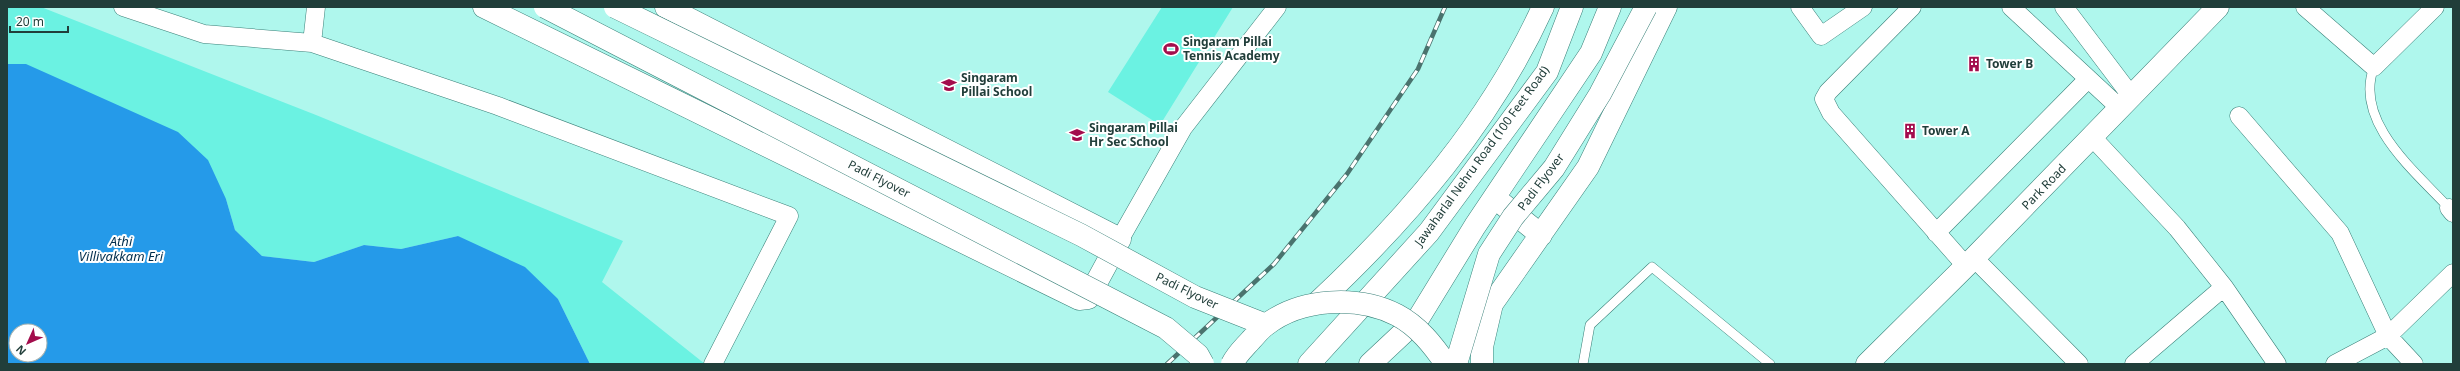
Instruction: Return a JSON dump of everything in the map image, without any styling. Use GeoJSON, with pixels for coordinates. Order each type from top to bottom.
{"type":"FeatureCollection","features":[{"type":"Feature","properties":{"kind":"main road"},"geometry":{"type":"LineString","coordinates":[[484,7],[1079,299],[1088,298],[1120,239],[666,7]]}},
{"type":"Feature","properties":{"kind":"main road","name":"Padi Flyover"},"geometry":{"type":"LineString","coordinates":[[545,7],[1166,328],[1198,355],[1203,364]]}},
{"type":"Feature","properties":{"kind":"main road","name":"Padi Flyover"},"geometry":{"type":"LineString","coordinates":[[615,7],[1081,235],[1195,297],[1266,325]]}},
{"type":"Feature","properties":{"kind":"main road"},"geometry":{"type":"LineString","coordinates":[[1317,303],[1369,254],[1412,208],[1471,131],[1527,42],[1543,7]]}},
{"type":"Feature","properties":{"kind":"main road","name":"Jawaharlal Nehru Road (100 Feet Road)"},"geometry":{"type":"LineString","coordinates":[[1309,364],[1429,232],[1547,72],[1572,7]]}},
{"type":"Feature","properties":{"kind":"main road"},"geometry":{"type":"LineString","coordinates":[[1370,364],[1418,319],[1494,198],[1591,53],[1610,7]]}},
{"type":"Feature","properties":{"kind":"main road","name":"Padi Flyover"},"geometry":{"type":"LineString","coordinates":[[1456,364],[1489,254],[1514,217],[1554,168],[1600,94],[1646,7]]}},
{"type":"Feature","properties":{"kind":"main road"},"geometry":{"type":"LineString","coordinates":[[1482,364],[1482,347],[1492,304],[1588,167],[1666,7]]}},
{"type":"Feature","properties":{"kind":"main road","name":"Park Road"},"geometry":{"type":"LineString","coordinates":[[1867,364],[1970,262],[2218,7]]}},
{"type":"Feature","properties":{"kind":"main road"},"geometry":{"type":"LineString","coordinates":[[1494,198],[1541,235]]}},
{"type":"Feature","properties":{"kind":"main road"},"geometry":{"type":"LineString","coordinates":[[1232,364],[1236,356],[1266,325],[1290,311],[1317,303],[1357,303],[1396,315],[1429,340],[1446,364]]}},
{"type":"Feature","properties":{"kind":"street"},"geometry":{"type":"LineString","coordinates":[[123,7],[204,34],[312,43],[498,106],[789,216],[713,364]]}},
{"type":"Feature","properties":{"kind":"street"},"geometry":{"type":"LineString","coordinates":[[312,43],[316,7]]}},
{"type":"Feature","properties":{"kind":"street"},"geometry":{"type":"LineString","coordinates":[[1120,239],[1183,128],[1277,7]]}},
{"type":"Feature","properties":{"kind":"street"},"geometry":{"type":"LineString","coordinates":[[1800,7],[1821,36],[1863,7]]}},
{"type":"Feature","properties":{"kind":"street"},"geometry":{"type":"LineString","coordinates":[[1912,7],[1828,92],[1824,99],[1831,113],[1936,233],[1970,262],[2079,364]]}},
{"type":"Feature","properties":{"kind":"street"},"geometry":{"type":"LineString","coordinates":[[2011,7],[2088,78],[2126,103]]}},
{"type":"Feature","properties":{"kind":"street"},"geometry":{"type":"LineString","coordinates":[[2064,7],[2126,103]]}},
{"type":"Feature","properties":{"kind":"street"},"geometry":{"type":"LineString","coordinates":[[2305,7],[2374,67],[2435,7]]}},
{"type":"Feature","properties":{"kind":"street"},"geometry":{"type":"LineString","coordinates":[[1936,233],[2088,78]]}},
{"type":"Feature","properties":{"kind":"street"},"geometry":{"type":"LineString","coordinates":[[2239,116],[2340,233],[2388,336],[2414,364]]}},
{"type":"Feature","properties":{"kind":"street"},"geometry":{"type":"LineString","coordinates":[[2092,137],[2177,228],[2224,287],[2277,364]]}},
{"type":"Feature","properties":{"kind":"street"},"geometry":{"type":"LineString","coordinates":[[2335,364],[2388,336],[2453,273]]}},
{"type":"Feature","properties":{"kind":"street"},"geometry":{"type":"LineString","coordinates":[[2134,364],[2224,287]]}},
{"type":"Feature","properties":{"kind":"lane"},"geometry":{"type":"LineString","coordinates":[[2374,67],[2370,77],[2371,100],[2375,118],[2385,138],[2451,210]]}},
{"type":"Feature","properties":{"kind":"lane"},"geometry":{"type":"LineString","coordinates":[[1582,364],[1590,325],[1652,267],[1770,364]]}},
{"type":"Feature","properties":{"kind":"green space"},"geometry":{"type":"Polygon","coordinates":[[[7,7],[41,7],[316,115],[623,241],[602,282],[705,364],[590,364],[558,299],[458,236],[401,249],[364,245],[314,262],[262,256],[235,230],[226,199],[26,65],[7,64],[7,7]]]}},
{"type":"Feature","properties":{"kind":"green space","name":"Singaram Pillai Tennis Academy"},"geometry":{"type":"Polygon","coordinates":[[[1162,7],[1233,7],[1160,125],[1108,92],[1162,7]]]}},
{"type":"Feature","properties":{"kind":"water","name":"Athi Villivakkam Eri"},"geometry":{"type":"Polygon","coordinates":[[[7,64],[26,64],[178,132],[208,160],[226,199],[235,230],[262,256],[314,262],[364,245],[401,249],[458,236],[525,267],[558,299],[590,364],[7,364],[7,64]]]}},
{"type":"Feature","properties":{"kind":"railway"},"geometry":{"type":"LineString","coordinates":[[1167,364],[1274,264],[1347,174],[1418,69],[1445,7]]}},
{"type":"Feature","properties":{"kind":"place","name":"Singaram Pillai Tennis Academy"},"geometry":{"type":"Point","coordinates":[1171,49]}},
{"type":"Feature","properties":{"kind":"place","name":"Tower B"},"geometry":{"type":"Point","coordinates":[1974,64]}},
{"type":"Feature","properties":{"kind":"place","name":"Singaram Pillai School"},"geometry":{"type":"Point","coordinates":[949,85]}},
{"type":"Feature","properties":{"kind":"place","name":"Tower A"},"geometry":{"type":"Point","coordinates":[1910,131]}},
{"type":"Feature","properties":{"kind":"place","name":"Singaram Pillai Hr Sec School"},"geometry":{"type":"Point","coordinates":[1077,135]}}]}
